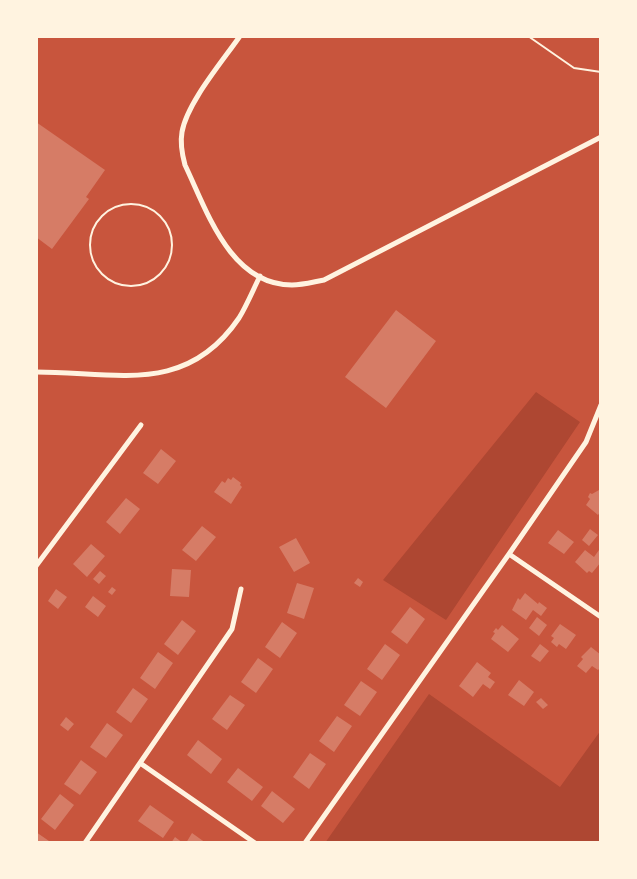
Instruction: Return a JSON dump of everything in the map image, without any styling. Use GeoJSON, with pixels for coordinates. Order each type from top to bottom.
{"type":"FeatureCollection","features":[{"type":"Feature","properties":{"kind":"street"},"geometry":{"type":"LineString","coordinates":[[240,36],[190,108],[183,129],[181,150],[185,165],[228,249],[241,265],[276,283],[290,285],[324,280],[601,137]]}},
{"type":"Feature","properties":{"kind":"street"},"geometry":{"type":"LineString","coordinates":[[36,372],[152,375],[182,367],[198,359],[225,335],[240,316],[260,276]]}},
{"type":"Feature","properties":{"kind":"street"},"geometry":{"type":"LineString","coordinates":[[305,843],[586,442],[601,405]]}},
{"type":"Feature","properties":{"kind":"street"},"geometry":{"type":"LineString","coordinates":[[36,566],[141,425]]}},
{"type":"Feature","properties":{"kind":"street"},"geometry":{"type":"LineString","coordinates":[[509,554],[601,616]]}},
{"type":"Feature","properties":{"kind":"street"},"geometry":{"type":"LineString","coordinates":[[85,843],[232,629],[241,588]]}},
{"type":"Feature","properties":{"kind":"street"},"geometry":{"type":"LineString","coordinates":[[140,763],[255,843]]}},
{"type":"Feature","properties":{"kind":"lane"},"geometry":{"type":"LineString","coordinates":[[528,36],[574,68],[601,72]]}},
{"type":"Feature","properties":{"kind":"lane"},"geometry":{"type":"LineString","coordinates":[[137,203],[149,207],[166,223],[171,234],[171,258],[165,269],[146,284],[124,286],[101,274],[94,264],[90,251],[90,238],[93,226],[111,207],[137,203]]}},
{"type":"Feature","properties":{"kind":"shaded area"},"geometry":{"type":"Polygon","coordinates":[[[536,392],[580,422],[446,620],[383,580],[536,392]]]}},
{"type":"Feature","properties":{"kind":"shaded area"},"geometry":{"type":"Polygon","coordinates":[[[429,694],[560,787],[601,730],[601,843],[325,843],[429,694]]]}},
{"type":"Feature","properties":{"kind":"building"},"geometry":{"type":"Polygon","coordinates":[[[36,122],[105,170],[86,197],[89,199],[52,249],[36,237],[36,122]]]}},
{"type":"Feature","properties":{"kind":"building"},"geometry":{"type":"Polygon","coordinates":[[[396,310],[436,341],[386,408],[345,377],[396,310]]]}},
{"type":"Feature","properties":{"kind":"building"},"geometry":{"type":"Polygon","coordinates":[[[161,449],[176,461],[158,484],[143,473],[161,449]]]}},
{"type":"Feature","properties":{"kind":"building"},"geometry":{"type":"Polygon","coordinates":[[[233,477],[241,483],[242,487],[231,504],[214,492],[222,481],[225,483],[228,478],[231,480],[233,477]]]}},
{"type":"Feature","properties":{"kind":"building"},"geometry":{"type":"Polygon","coordinates":[[[599,490],[601,492],[601,511],[598,515],[586,505],[590,499],[588,497],[590,493],[599,490]]]}},
{"type":"Feature","properties":{"kind":"building"},"geometry":{"type":"Polygon","coordinates":[[[126,498],[140,509],[120,534],[106,522],[126,498]]]}},
{"type":"Feature","properties":{"kind":"building"},"geometry":{"type":"Polygon","coordinates":[[[202,526],[216,537],[196,561],[182,550],[202,526]]]}},
{"type":"Feature","properties":{"kind":"building"},"geometry":{"type":"Polygon","coordinates":[[[590,529],[598,535],[589,546],[582,540],[590,529]]]}},
{"type":"Feature","properties":{"kind":"building"},"geometry":{"type":"Polygon","coordinates":[[[558,530],[574,542],[564,554],[548,543],[558,530]]]}},
{"type":"Feature","properties":{"kind":"building"},"geometry":{"type":"Polygon","coordinates":[[[296,538],[310,563],[294,572],[279,547],[296,538]]]}},
{"type":"Feature","properties":{"kind":"building"},"geometry":{"type":"Polygon","coordinates":[[[91,544],[105,556],[87,577],[73,564],[91,544]]]}},
{"type":"Feature","properties":{"kind":"building"},"geometry":{"type":"Polygon","coordinates":[[[585,550],[594,557],[599,550],[601,552],[601,562],[592,573],[589,571],[587,573],[575,562],[585,550]]]}},
{"type":"Feature","properties":{"kind":"building"},"geometry":{"type":"Polygon","coordinates":[[[172,569],[191,570],[189,597],[170,596],[172,569]]]}},
{"type":"Feature","properties":{"kind":"building"},"geometry":{"type":"Polygon","coordinates":[[[100,571],[106,576],[99,584],[93,579],[100,571]]]}},
{"type":"Feature","properties":{"kind":"building"},"geometry":{"type":"Polygon","coordinates":[[[358,578],[363,582],[360,587],[354,583],[358,578]]]}},
{"type":"Feature","properties":{"kind":"building"},"geometry":{"type":"Polygon","coordinates":[[[297,583],[314,588],[304,619],[287,613],[297,583]]]}},
{"type":"Feature","properties":{"kind":"building"},"geometry":{"type":"Polygon","coordinates":[[[112,587],[116,590],[112,595],[108,592],[112,587]]]}},
{"type":"Feature","properties":{"kind":"building"},"geometry":{"type":"Polygon","coordinates":[[[56,589],[67,597],[58,609],[48,601],[56,589]]]}},
{"type":"Feature","properties":{"kind":"building"},"geometry":{"type":"Polygon","coordinates":[[[525,593],[547,608],[541,616],[533,610],[526,620],[512,610],[518,598],[520,600],[525,593]]]}},
{"type":"Feature","properties":{"kind":"building"},"geometry":{"type":"Polygon","coordinates":[[[93,596],[106,606],[98,617],[85,607],[93,596]]]}},
{"type":"Feature","properties":{"kind":"building"},"geometry":{"type":"Polygon","coordinates":[[[410,607],[425,619],[407,644],[391,632],[410,607]]]}},
{"type":"Feature","properties":{"kind":"building"},"geometry":{"type":"Polygon","coordinates":[[[537,617],[547,625],[539,636],[529,628],[537,617]]]}},
{"type":"Feature","properties":{"kind":"building"},"geometry":{"type":"Polygon","coordinates":[[[182,620],[196,631],[178,655],[164,644],[182,620]]]}},
{"type":"Feature","properties":{"kind":"building"},"geometry":{"type":"Polygon","coordinates":[[[282,622],[297,633],[280,658],[265,647],[282,622]]]}},
{"type":"Feature","properties":{"kind":"building"},"geometry":{"type":"Polygon","coordinates":[[[560,624],[576,635],[566,649],[559,644],[557,647],[551,642],[554,638],[551,636],[560,624]]]}},
{"type":"Feature","properties":{"kind":"building"},"geometry":{"type":"Polygon","coordinates":[[[502,625],[519,639],[508,652],[491,639],[496,628],[498,630],[502,625]]]}},
{"type":"Feature","properties":{"kind":"building"},"geometry":{"type":"Polygon","coordinates":[[[385,644],[400,655],[382,680],[367,669],[385,644]]]}},
{"type":"Feature","properties":{"kind":"building"},"geometry":{"type":"Polygon","coordinates":[[[540,644],[549,651],[540,662],[531,656],[540,644]]]}},
{"type":"Feature","properties":{"kind":"building"},"geometry":{"type":"Polygon","coordinates":[[[591,647],[601,655],[601,667],[598,670],[592,666],[586,673],[577,666],[583,659],[581,657],[591,647]]]}},
{"type":"Feature","properties":{"kind":"building"},"geometry":{"type":"Polygon","coordinates":[[[158,652],[173,663],[155,689],[140,678],[158,652]]]}},
{"type":"Feature","properties":{"kind":"building"},"geometry":{"type":"Polygon","coordinates":[[[258,658],[273,669],[256,693],[241,682],[258,658]]]}},
{"type":"Feature","properties":{"kind":"building"},"geometry":{"type":"Polygon","coordinates":[[[477,662],[491,673],[488,677],[495,682],[490,689],[483,684],[473,697],[459,686],[477,662]]]}},
{"type":"Feature","properties":{"kind":"building"},"geometry":{"type":"Polygon","coordinates":[[[519,680],[534,692],[524,706],[508,695],[519,680]]]}},
{"type":"Feature","properties":{"kind":"building"},"geometry":{"type":"Polygon","coordinates":[[[361,681],[377,692],[360,716],[344,705],[361,681]]]}},
{"type":"Feature","properties":{"kind":"building"},"geometry":{"type":"Polygon","coordinates":[[[133,688],[148,699],[131,723],[116,712],[133,688]]]}},
{"type":"Feature","properties":{"kind":"building"},"geometry":{"type":"Polygon","coordinates":[[[230,695],[245,705],[227,730],[212,719],[230,695]]]}},
{"type":"Feature","properties":{"kind":"building"},"geometry":{"type":"Polygon","coordinates":[[[541,698],[548,705],[543,709],[536,702],[541,698]]]}},
{"type":"Feature","properties":{"kind":"building"},"geometry":{"type":"Polygon","coordinates":[[[337,716],[352,726],[334,752],[319,741],[337,716]]]}},
{"type":"Feature","properties":{"kind":"building"},"geometry":{"type":"Polygon","coordinates":[[[66,717],[74,724],[68,731],[60,725],[66,717]]]}},
{"type":"Feature","properties":{"kind":"building"},"geometry":{"type":"Polygon","coordinates":[[[107,723],[123,735],[106,758],[90,747],[107,723]]]}},
{"type":"Feature","properties":{"kind":"building"},"geometry":{"type":"Polygon","coordinates":[[[198,740],[222,759],[211,774],[187,755],[198,740]]]}},
{"type":"Feature","properties":{"kind":"building"},"geometry":{"type":"Polygon","coordinates":[[[310,753],[326,764],[309,789],[293,777],[310,753]]]}},
{"type":"Feature","properties":{"kind":"building"},"geometry":{"type":"Polygon","coordinates":[[[81,760],[97,772],[80,795],[64,784],[81,760]]]}},
{"type":"Feature","properties":{"kind":"building"},"geometry":{"type":"Polygon","coordinates":[[[238,768],[263,787],[252,801],[227,782],[238,768]]]}},
{"type":"Feature","properties":{"kind":"building"},"geometry":{"type":"Polygon","coordinates":[[[272,791],[295,809],[283,823],[261,806],[272,791]]]}},
{"type":"Feature","properties":{"kind":"building"},"geometry":{"type":"Polygon","coordinates":[[[60,794],[74,805],[55,830],[41,819],[60,794]]]}},
{"type":"Feature","properties":{"kind":"building"},"geometry":{"type":"Polygon","coordinates":[[[150,805],[174,822],[163,838],[138,821],[150,805]]]}},
{"type":"Feature","properties":{"kind":"building"},"geometry":{"type":"Polygon","coordinates":[[[36,832],[49,841],[36,843],[36,832]]]}},
{"type":"Feature","properties":{"kind":"building"},"geometry":{"type":"Polygon","coordinates":[[[192,833],[206,843],[186,843],[192,833]]]}},
{"type":"Feature","properties":{"kind":"building"},"geometry":{"type":"Polygon","coordinates":[[[175,837],[183,843],[171,843],[175,837]]]}}]}
